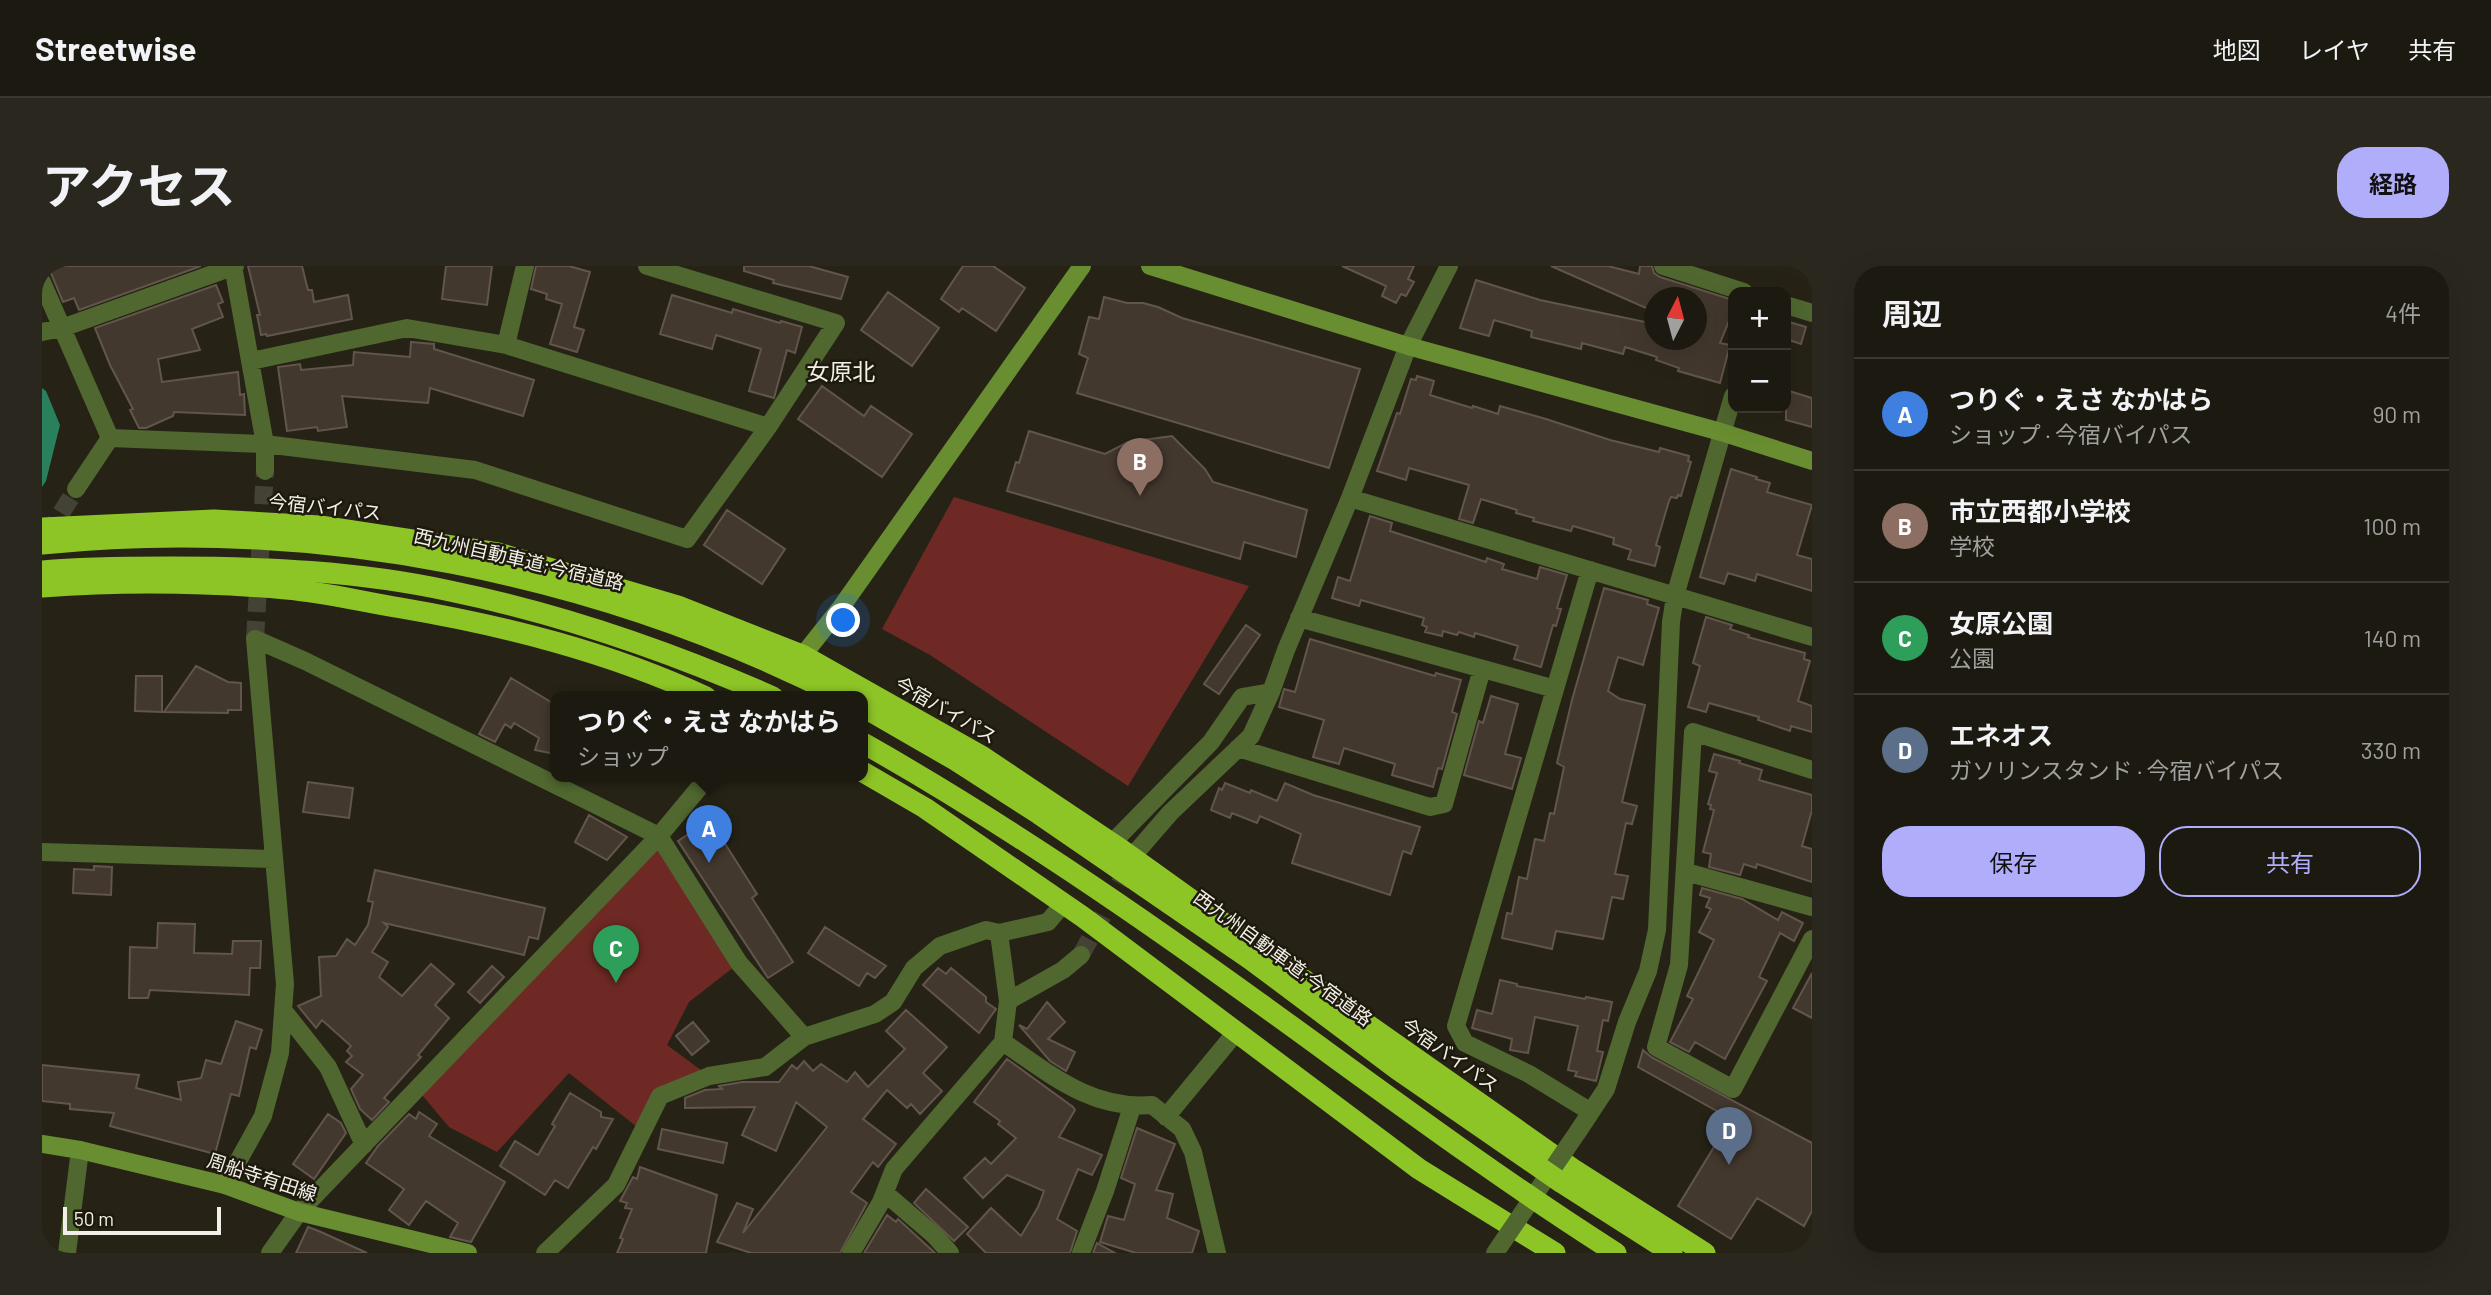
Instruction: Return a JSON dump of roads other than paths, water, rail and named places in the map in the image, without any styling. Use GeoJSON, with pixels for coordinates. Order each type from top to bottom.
{"type":"FeatureCollection","features":[{"type":"Feature","properties":{"kind":"highway","name":"今宿バイパス"},"geometry":{"type":"LineString","coordinates":[[42,528],[227,521],[320,526],[498,553],[678,606],[799,660],[858,691]]}},
{"type":"Feature","properties":{"kind":"highway","name":"西九州自動車道;今宿道路"},"geometry":{"type":"LineString","coordinates":[[42,544],[136,538],[210,538],[368,550],[451,563],[638,611],[719,640],[830,691]]}},
{"type":"Feature","properties":{"kind":"highway"},"geometry":{"type":"LineString","coordinates":[[42,571],[135,567],[262,569],[365,578],[448,590],[536,611],[627,639],[708,668],[758,691]]}},
{"type":"Feature","properties":{"kind":"highway"},"geometry":{"type":"LineString","coordinates":[[42,587],[174,583],[288,589],[464,619],[539,636],[629,666],[691,691]]}},
{"type":"Feature","properties":{"kind":"highway","name":"今宿バイパス"},"geometry":{"type":"LineString","coordinates":[[868,696],[984,757],[1112,843],[1573,1169],[1705,1253]]}},
{"type":"Feature","properties":{"kind":"highway","name":"西九州自動車道;今宿道路"},"geometry":{"type":"LineString","coordinates":[[868,710],[955,760],[1039,814],[1250,960],[1397,1069],[1562,1183],[1672,1253]]}},
{"type":"Feature","properties":{"kind":"highway"},"geometry":{"type":"LineString","coordinates":[[868,746],[937,785],[1022,839],[1224,978],[1550,1211],[1616,1253]]}},
{"type":"Feature","properties":{"kind":"highway"},"geometry":{"type":"LineString","coordinates":[[868,775],[925,808],[1083,916],[1419,1169],[1555,1253]]}},
{"type":"Feature","properties":{"kind":"street"},"geometry":{"type":"LineString","coordinates":[[42,332],[62,328],[234,266],[265,444],[265,471]]}},
{"type":"Feature","properties":{"kind":"street"},"geometry":{"type":"LineString","coordinates":[[506,345],[525,266]]}},
{"type":"Feature","properties":{"kind":"street"},"geometry":{"type":"LineString","coordinates":[[110,438],[265,444],[475,470],[687,539],[768,427],[836,323],[647,266]]}},
{"type":"Feature","properties":{"kind":"street"},"geometry":{"type":"LineString","coordinates":[[776,691],[850,595],[1082,266]]}},
{"type":"Feature","properties":{"kind":"street"},"geometry":{"type":"LineString","coordinates":[[1150,266],[1408,346],[1721,432],[1812,461]]}},
{"type":"Feature","properties":{"kind":"street"},"geometry":{"type":"LineString","coordinates":[[1138,850],[1170,813],[1251,736],[1350,498],[1408,346],[1450,266]]}},
{"type":"Feature","properties":{"kind":"street"},"geometry":{"type":"LineString","coordinates":[[1663,266],[1728,287]]}},
{"type":"Feature","properties":{"kind":"street"},"geometry":{"type":"LineString","coordinates":[[42,282],[110,438]]}},
{"type":"Feature","properties":{"kind":"street"},"geometry":{"type":"LineString","coordinates":[[1791,307],[1812,313]]}},
{"type":"Feature","properties":{"kind":"street"},"geometry":{"type":"LineString","coordinates":[[251,361],[407,328],[506,345],[768,427]]}},
{"type":"Feature","properties":{"kind":"street"},"geometry":{"type":"LineString","coordinates":[[1495,1253],[1606,1090],[1627,1022],[1648,971],[1657,930],[1671,622],[1675,596],[1728,411]]}},
{"type":"Feature","properties":{"kind":"street"},"geometry":{"type":"LineString","coordinates":[[76,489],[110,438]]}},
{"type":"Feature","properties":{"kind":"street"},"geometry":{"type":"LineString","coordinates":[[1350,498],[1812,637]]}},
{"type":"Feature","properties":{"kind":"street"},"geometry":{"type":"LineString","coordinates":[[1590,570],[1456,1026],[1465,1043],[1529,1074],[1591,1112]]}},
{"type":"Feature","properties":{"kind":"street"},"geometry":{"type":"LineString","coordinates":[[1300,618],[1555,690]]}},
{"type":"Feature","properties":{"kind":"street"},"geometry":{"type":"LineString","coordinates":[[225,1185],[263,1116],[280,1053],[285,984],[255,639],[306,661],[550,782]]}},
{"type":"Feature","properties":{"kind":"street"},"geometry":{"type":"LineString","coordinates":[[1238,748],[1430,807],[1444,804],[1482,669]]}},
{"type":"Feature","properties":{"kind":"street"},"geometry":{"type":"LineString","coordinates":[[1112,843],[1211,742],[1242,697],[1271,692]]}},
{"type":"Feature","properties":{"kind":"street"},"geometry":{"type":"LineString","coordinates":[[1812,770],[1693,732],[1679,965],[1656,1047],[1733,1089],[1812,940]]}},
{"type":"Feature","properties":{"kind":"street"},"geometry":{"type":"LineString","coordinates":[[550,782],[659,836],[739,964],[804,1037]]}},
{"type":"Feature","properties":{"kind":"street"},"geometry":{"type":"LineString","coordinates":[[270,1253],[299,1212],[659,836],[704,782]]}},
{"type":"Feature","properties":{"kind":"street"},"geometry":{"type":"LineString","coordinates":[[42,852],[274,859]]}},
{"type":"Feature","properties":{"kind":"street"},"geometry":{"type":"LineString","coordinates":[[1686,872],[1812,907]]}},
{"type":"Feature","properties":{"kind":"street"},"geometry":{"type":"LineString","coordinates":[[545,1253],[616,1185],[660,1096],[709,1076],[765,1067],[804,1037],[875,1014],[893,1002],[914,968],[940,946],[986,930],[999,933],[1048,922],[1063,904]]}},
{"type":"Feature","properties":{"kind":"street"},"geometry":{"type":"LineString","coordinates":[[851,1253],[885,1193],[894,1169],[1003,1042],[1008,1001],[999,933]]}},
{"type":"Feature","properties":{"kind":"street"},"geometry":{"type":"LineString","coordinates":[[1008,1001],[1063,970],[1081,956]]}},
{"type":"Feature","properties":{"kind":"street"},"geometry":{"type":"LineString","coordinates":[[283,1010],[328,1067],[364,1145]]}},
{"type":"Feature","properties":{"kind":"street"},"geometry":{"type":"LineString","coordinates":[[1166,1117],[1237,1031]]}},
{"type":"Feature","properties":{"kind":"street"},"geometry":{"type":"LineString","coordinates":[[1003,1042],[1088,1097],[1132,1107],[1152,1105],[1182,1129],[1193,1152],[1217,1253]]}},
{"type":"Feature","properties":{"kind":"street"},"geometry":{"type":"LineString","coordinates":[[1081,1253],[1105,1191],[1132,1107]]}},
{"type":"Feature","properties":{"kind":"street","name":"周船寺有田線"},"geometry":{"type":"LineString","coordinates":[[42,1144],[80,1150],[225,1185],[299,1212],[468,1253]]}},
{"type":"Feature","properties":{"kind":"street"},"geometry":{"type":"LineString","coordinates":[[67,1253],[80,1150]]}},
{"type":"Feature","properties":{"kind":"street"},"geometry":{"type":"LineString","coordinates":[[885,1193],[935,1236],[950,1253]]}},
{"type":"Feature","properties":{"kind":"tunnel"},"geometry":{"type":"LineString","coordinates":[[255,639],[265,471]]}},
{"type":"Feature","properties":{"kind":"tunnel"},"geometry":{"type":"LineString","coordinates":[[47,536],[76,489]]}},
{"type":"Feature","properties":{"kind":"tunnel"},"geometry":{"type":"LineString","coordinates":[[1081,955],[1131,863]]}},
{"type":"Feature","properties":{"kind":"place","name":"市立西都小学校"},"geometry":{"type":"Point","coordinates":[1140,496]}},
{"type":"Feature","properties":{"kind":"place","name":"つりぐ・えさ なかはら"},"geometry":{"type":"Point","coordinates":[709,863]}},
{"type":"Feature","properties":{"kind":"place","name":"女原公園"},"geometry":{"type":"Point","coordinates":[616,983]}},
{"type":"Feature","properties":{"kind":"place","name":"エネオス"},"geometry":{"type":"Point","coordinates":[1729,1165]}},
{"type":"Feature","properties":{"kind":"district","name":"女原北"},"geometry":{"type":"Point","coordinates":[841,372]}}]}
